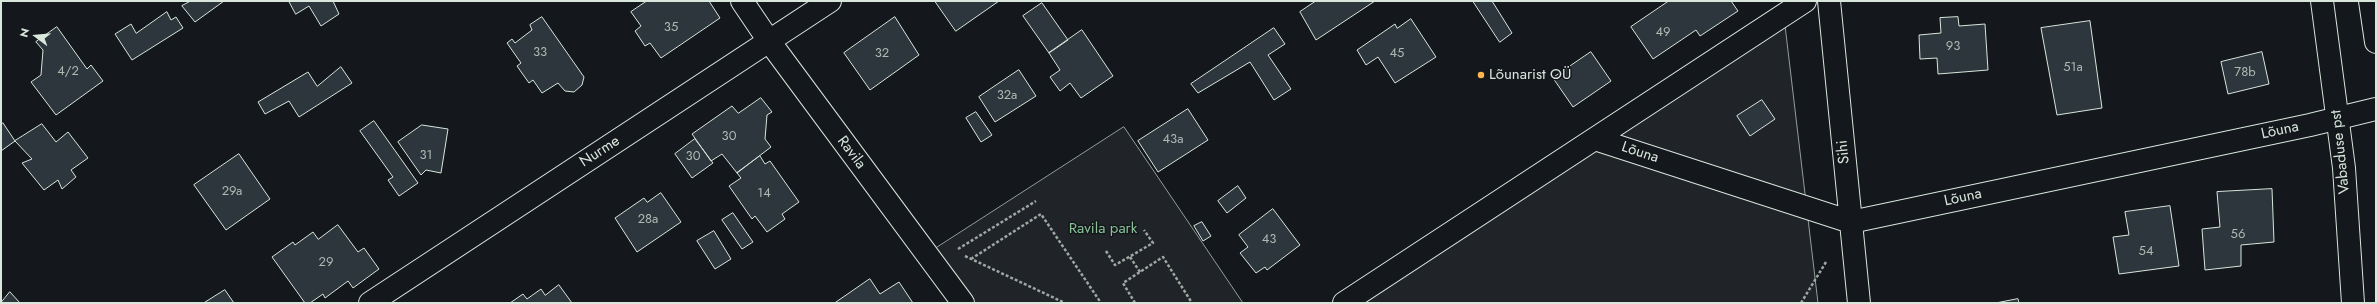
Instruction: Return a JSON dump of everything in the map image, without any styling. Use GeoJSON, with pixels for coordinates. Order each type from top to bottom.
{"type":"FeatureCollection","features":[{"type":"Feature","properties":{"kind":"main road","name":"Ravila"},"geometry":{"type":"LineString","coordinates":[[742,1],[769,41],[963,303]]}},
{"type":"Feature","properties":{"kind":"main road","name":"Nurme"},"geometry":{"type":"LineString","coordinates":[[370,303],[830,1]]}},
{"type":"Feature","properties":{"kind":"main road","name":"Lõuna"},"geometry":{"type":"LineString","coordinates":[[1344,303],[1805,1]]}},
{"type":"Feature","properties":{"kind":"main road","name":"Sihi"},"geometry":{"type":"LineString","coordinates":[[1829,1],[1859,303]]}},
{"type":"Feature","properties":{"kind":"main road","name":"Vabaduse pst"},"geometry":{"type":"LineString","coordinates":[[2322,1],[2344,168],[2353,303]]}},
{"type":"Feature","properties":{"kind":"main road"},"geometry":{"type":"LineString","coordinates":[[2370,1],[2376,42]]}},
{"type":"Feature","properties":{"kind":"main road","name":"Lõuna"},"geometry":{"type":"LineString","coordinates":[[1595,138],[1850,222],[2376,109]]}},
{"type":"Feature","properties":{"kind":"path"},"geometry":{"type":"LineString","coordinates":[[1036,201],[1004,219],[955,251],[1065,303]]}},
{"type":"Feature","properties":{"kind":"path"},"geometry":{"type":"LineString","coordinates":[[971,259],[1041,214],[1101,303]]}},
{"type":"Feature","properties":{"kind":"path"},"geometry":{"type":"LineString","coordinates":[[1106,251],[1115,265],[1130,257],[1152,243],[1144,230]]}},
{"type":"Feature","properties":{"kind":"path"},"geometry":{"type":"LineString","coordinates":[[1130,257],[1140,272]]}},
{"type":"Feature","properties":{"kind":"path"},"geometry":{"type":"LineString","coordinates":[[1135,303],[1123,284],[1163,257],[1192,303]]}},
{"type":"Feature","properties":{"kind":"green space"},"geometry":{"type":"Polygon","coordinates":[[[1784,17],[1818,303],[1364,303],[1784,17]]]}},
{"type":"Feature","properties":{"kind":"green space","name":"Ravila park"},"geometry":{"type":"Polygon","coordinates":[[[1124,127],[1243,303],[963,303],[927,254],[1124,127]]]}},
{"type":"Feature","properties":{"kind":"building"},"geometry":{"type":"Polygon","coordinates":[[[191,1],[224,1],[195,22],[182,6],[191,1]]]}},
{"type":"Feature","properties":{"kind":"building"},"geometry":{"type":"Polygon","coordinates":[[[289,1],[333,1],[339,14],[321,26],[309,6],[296,14],[289,1]]]}},
{"type":"Feature","properties":{"kind":"building"},"geometry":{"type":"Polygon","coordinates":[[[647,1],[709,1],[720,18],[661,58],[650,43],[645,46],[635,31],[641,26],[631,12],[647,1]]]}},
{"type":"Feature","properties":{"kind":"building"},"geometry":{"type":"Polygon","coordinates":[[[935,1],[999,1],[956,31],[935,1]]]}},
{"type":"Feature","properties":{"kind":"building"},"geometry":{"type":"Polygon","coordinates":[[[1316,1],[1375,1],[1316,40],[1300,12],[1316,1]]]}},
{"type":"Feature","properties":{"kind":"building"},"geometry":{"type":"Polygon","coordinates":[[[1473,1],[1492,1],[1512,33],[1500,42],[1473,1]]]}},
{"type":"Feature","properties":{"kind":"building"},"geometry":{"type":"Polygon","coordinates":[[[1669,1],[1731,1],[1738,11],[1700,36],[1696,30],[1653,59],[1631,27],[1669,1]]]}},
{"type":"Feature","properties":{"kind":"building"},"geometry":{"type":"Polygon","coordinates":[[[1042,3],[1068,40],[1049,53],[1023,16],[1042,3]]]}},
{"type":"Feature","properties":{"kind":"building"},"geometry":{"type":"Polygon","coordinates":[[[167,12],[171,20],[176,17],[183,28],[132,60],[115,34],[131,24],[136,33],[167,12]]]}},
{"type":"Feature","properties":{"kind":"building"},"geometry":{"type":"Polygon","coordinates":[[[542,17],[584,77],[582,85],[574,92],[565,91],[558,83],[542,93],[533,80],[529,83],[517,66],[521,63],[507,43],[512,39],[515,43],[532,30],[530,25],[542,17]]]}},
{"type":"Feature","properties":{"kind":"building"},"geometry":{"type":"Polygon","coordinates":[[[895,17],[919,55],[870,90],[844,53],[895,17]]]}},
{"type":"Feature","properties":{"kind":"building"},"geometry":{"type":"Polygon","coordinates":[[[1958,17],[1959,26],[1985,24],[1988,70],[1938,74],[1937,58],[1920,59],[1919,35],[1941,33],[1940,18],[1958,17]]]}},
{"type":"Feature","properties":{"kind":"building"},"geometry":{"type":"Polygon","coordinates":[[[1411,19],[1436,57],[1395,83],[1378,57],[1366,65],[1357,50],[1395,24],[1397,28],[1411,19]]]}},
{"type":"Feature","properties":{"kind":"building"},"geometry":{"type":"Polygon","coordinates":[[[2090,21],[2102,108],[2057,115],[2041,28],[2090,21]]]}},
{"type":"Feature","properties":{"kind":"building"},"geometry":{"type":"Polygon","coordinates":[[[57,27],[87,69],[91,65],[103,81],[56,115],[31,82],[41,75],[43,50],[36,42],[57,27]]]}},
{"type":"Feature","properties":{"kind":"building"},"geometry":{"type":"Polygon","coordinates":[[[1274,28],[1285,44],[1268,55],[1291,89],[1274,100],[1250,62],[1198,93],[1191,84],[1274,28]]]}},
{"type":"Feature","properties":{"kind":"building"},"geometry":{"type":"Polygon","coordinates":[[[1082,30],[1113,76],[1081,98],[1070,83],[1060,91],[1050,77],[1060,70],[1049,53],[1082,30]]]}},
{"type":"Feature","properties":{"kind":"building"},"geometry":{"type":"Polygon","coordinates":[[[1591,52],[1611,81],[1573,107],[1553,78],[1591,52]]]}},
{"type":"Feature","properties":{"kind":"building"},"geometry":{"type":"Polygon","coordinates":[[[2262,52],[2269,84],[2228,94],[2221,62],[2262,52]]]}},
{"type":"Feature","properties":{"kind":"building"},"geometry":{"type":"Polygon","coordinates":[[[341,67],[352,83],[299,117],[289,101],[265,114],[258,102],[308,72],[317,86],[341,67]]]}},
{"type":"Feature","properties":{"kind":"building"},"geometry":{"type":"Polygon","coordinates":[[[1019,70],[1036,96],[995,122],[979,97],[1019,70]]]}},
{"type":"Feature","properties":{"kind":"building"},"geometry":{"type":"Polygon","coordinates":[[[761,98],[772,112],[767,115],[765,139],[771,147],[737,173],[722,154],[711,161],[692,134],[732,106],[738,113],[761,98]]]}},
{"type":"Feature","properties":{"kind":"building"},"geometry":{"type":"Polygon","coordinates":[[[1762,100],[1775,119],[1750,136],[1737,116],[1762,100]]]}},
{"type":"Feature","properties":{"kind":"building"},"geometry":{"type":"Polygon","coordinates":[[[1188,109],[1208,140],[1158,172],[1138,141],[1188,109]]]}},
{"type":"Feature","properties":{"kind":"building"},"geometry":{"type":"Polygon","coordinates":[[[976,112],[992,135],[981,142],[966,118],[976,112]]]}},
{"type":"Feature","properties":{"kind":"building"},"geometry":{"type":"Polygon","coordinates":[[[374,121],[418,183],[399,196],[388,180],[393,177],[360,131],[374,121]]]}},
{"type":"Feature","properties":{"kind":"building"},"geometry":{"type":"Polygon","coordinates":[[[3,123],[15,141],[1,151],[1,125],[3,123]]]}},
{"type":"Feature","properties":{"kind":"building"},"geometry":{"type":"Polygon","coordinates":[[[42,124],[56,142],[68,132],[88,158],[71,170],[76,177],[62,189],[58,180],[44,190],[22,163],[32,159],[15,141],[42,124]]]}},
{"type":"Feature","properties":{"kind":"building"},"geometry":{"type":"Polygon","coordinates":[[[422,125],[448,129],[441,173],[426,170],[421,175],[398,142],[422,125]]]}},
{"type":"Feature","properties":{"kind":"building"},"geometry":{"type":"Polygon","coordinates":[[[695,139],[713,163],[692,178],[675,154],[695,139]]]}},
{"type":"Feature","properties":{"kind":"building"},"geometry":{"type":"Polygon","coordinates":[[[239,154],[270,199],[226,230],[194,185],[239,154]]]}},
{"type":"Feature","properties":{"kind":"building"},"geometry":{"type":"Polygon","coordinates":[[[760,156],[765,164],[770,161],[799,202],[782,214],[785,219],[767,232],[755,216],[752,219],[729,186],[741,178],[737,173],[760,156]]]}},
{"type":"Feature","properties":{"kind":"building"},"geometry":{"type":"Polygon","coordinates":[[[1238,186],[1246,198],[1227,213],[1218,201],[1238,186]]]}},
{"type":"Feature","properties":{"kind":"building"},"geometry":{"type":"Polygon","coordinates":[[[2272,189],[2274,242],[2241,245],[2241,266],[2205,270],[2202,229],[2220,227],[2217,192],[2272,189]]]}},
{"type":"Feature","properties":{"kind":"building"},"geometry":{"type":"Polygon","coordinates":[[[661,193],[681,222],[637,252],[615,218],[644,198],[647,202],[661,193]]]}},
{"type":"Feature","properties":{"kind":"building"},"geometry":{"type":"Polygon","coordinates":[[[2170,206],[2179,266],[2119,274],[2113,237],[2129,235],[2125,212],[2170,206]]]}},
{"type":"Feature","properties":{"kind":"building"},"geometry":{"type":"Polygon","coordinates":[[[1273,209],[1300,245],[1267,270],[1265,267],[1256,273],[1240,253],[1248,247],[1239,235],[1273,209]]]}},
{"type":"Feature","properties":{"kind":"building"},"geometry":{"type":"Polygon","coordinates":[[[733,213],[753,242],[742,249],[722,220],[733,213]]]}},
{"type":"Feature","properties":{"kind":"building"},"geometry":{"type":"Polygon","coordinates":[[[1202,222],[1211,236],[1203,241],[1194,226],[1202,222]]]}},
{"type":"Feature","properties":{"kind":"building"},"geometry":{"type":"Polygon","coordinates":[[[338,225],[358,252],[364,248],[379,269],[353,288],[348,281],[325,298],[323,294],[310,303],[305,303],[272,257],[293,242],[295,245],[313,232],[318,239],[338,225]]]}},
{"type":"Feature","properties":{"kind":"building"},"geometry":{"type":"Polygon","coordinates":[[[714,231],[731,259],[715,269],[697,241],[714,231]]]}},
{"type":"Feature","properties":{"kind":"building"},"geometry":{"type":"Polygon","coordinates":[[[870,279],[880,294],[899,282],[913,303],[835,303],[870,279]]]}},
{"type":"Feature","properties":{"kind":"building"},"geometry":{"type":"Polygon","coordinates":[[[559,285],[572,303],[510,303],[523,294],[527,299],[541,289],[545,295],[559,285]]]}},
{"type":"Feature","properties":{"kind":"building"},"geometry":{"type":"Polygon","coordinates":[[[225,290],[234,303],[204,303],[225,290]]]}},
{"type":"Feature","properties":{"kind":"building"},"geometry":{"type":"Polygon","coordinates":[[[10,292],[20,303],[1,303],[10,292]]]}},
{"type":"Feature","properties":{"kind":"building"},"geometry":{"type":"Polygon","coordinates":[[[2018,299],[2019,303],[1996,303],[2018,299]]]}},
{"type":"Feature","properties":{"kind":"place","name":"Lõunarist OÜ"},"geometry":{"type":"Point","coordinates":[1481,75]}}]}
